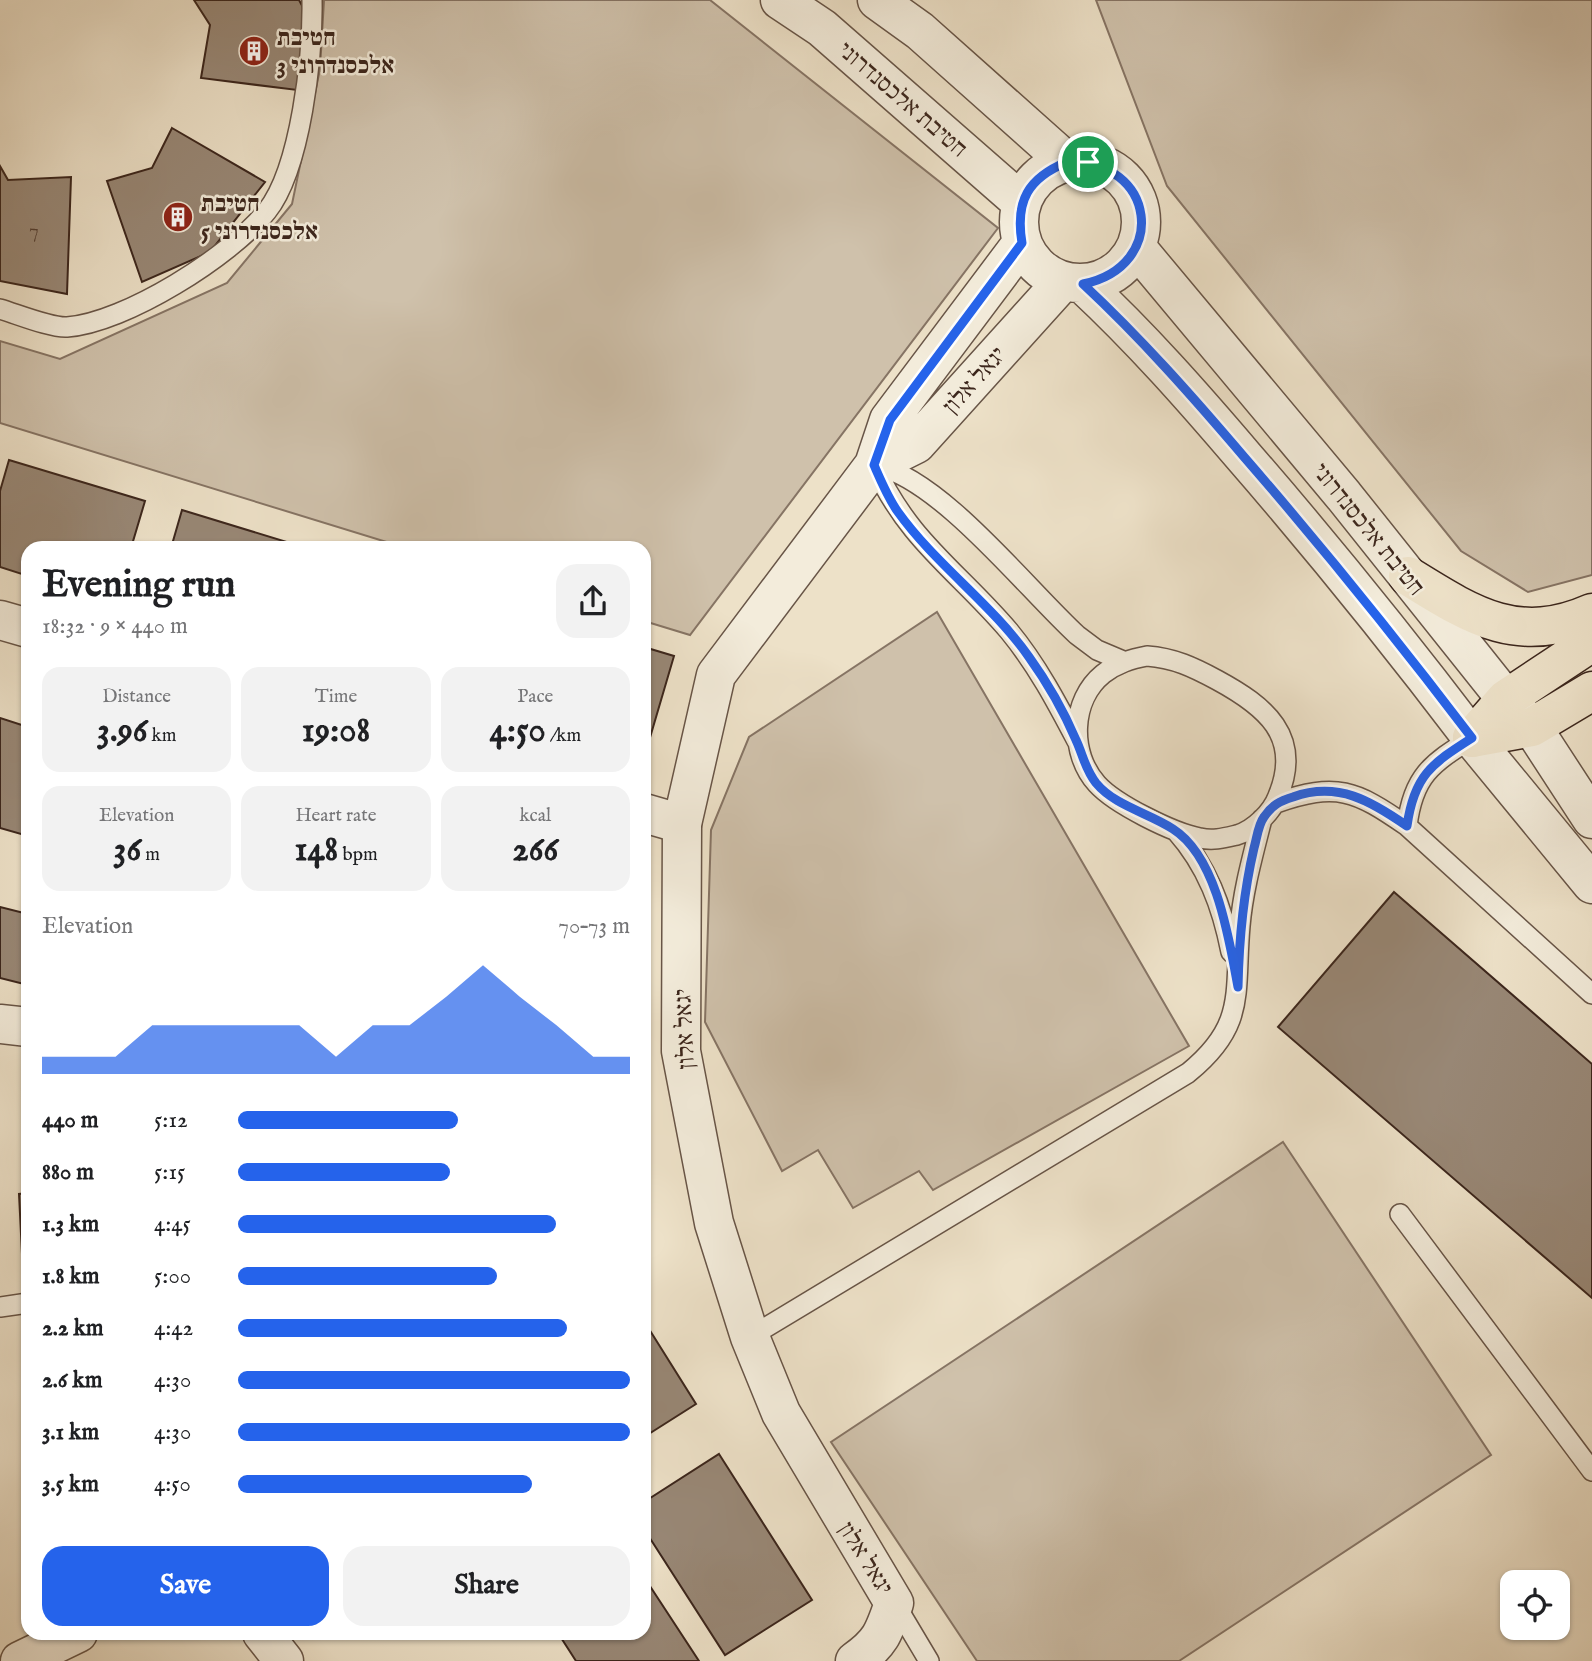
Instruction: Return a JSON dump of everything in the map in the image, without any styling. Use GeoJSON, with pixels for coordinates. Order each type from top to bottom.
{"type":"FeatureCollection","features":[{"type":"Feature","properties":{"kind":"highway"},"geometry":{"type":"LineString","coordinates":[[1408,576],[1464,611],[1499,625],[1536,629],[1572,622],[1592,613]]}},
{"type":"Feature","properties":{"kind":"highway"},"geometry":{"type":"LineString","coordinates":[[1472,738],[1506,699],[1592,642]]}},
{"type":"Feature","properties":{"kind":"highway"},"geometry":{"type":"LineString","coordinates":[[1472,738],[1532,727],[1592,691]]}},
{"type":"Feature","properties":{"kind":"street","name":"חטיבת אלכסנדרוני"},"geometry":{"type":"LineString","coordinates":[[780,0],[822,28],[1021,203]]}},
{"type":"Feature","properties":{"kind":"street"},"geometry":{"type":"LineString","coordinates":[[877,0],[920,31],[1067,162]]}},
{"type":"Feature","properties":{"kind":"street"},"geometry":{"type":"LineString","coordinates":[[1067,162],[1088,162],[1108,168],[1125,181],[1137,199],[1141,220],[1136,247],[1118,271],[1101,280],[1073,282],[1046,273],[1032,260],[1022,243],[1019,224],[1021,203],[1032,185],[1047,170],[1067,162]]}},
{"type":"Feature","properties":{"kind":"street","name":"יגאל אלון"},"geometry":{"type":"LineString","coordinates":[[894,1603],[793,1437],[750,1337],[714,1223],[681,1051],[682,824],[716,675],[874,465],[890,420],[1022,243]]}},
{"type":"Feature","properties":{"kind":"street","name":"חטיבת אלכסנדרוני"},"geometry":{"type":"LineString","coordinates":[[1136,247],[1506,699],[1532,727],[1592,819]]}},
{"type":"Feature","properties":{"kind":"street","name":"חטיבת אלכסנדרוני"},"geometry":{"type":"LineString","coordinates":[[1073,282],[1164,365],[1324,550],[1472,738],[1592,884]]}},
{"type":"Feature","properties":{"kind":"street","name":"יגאל אלון"},"geometry":{"type":"LineString","coordinates":[[874,465],[916,444],[1073,282]]}},
{"type":"Feature","properties":{"kind":"street"},"geometry":{"type":"LineString","coordinates":[[0,620],[21,626]]}},
{"type":"Feature","properties":{"kind":"street"},"geometry":{"type":"LineString","coordinates":[[651,815],[682,824]]}},
{"type":"Feature","properties":{"kind":"street"},"geometry":{"type":"LineString","coordinates":[[0,1024],[21,1026]]}},
{"type":"Feature","properties":{"kind":"street"},"geometry":{"type":"LineString","coordinates":[[855,1661],[874,1647],[882,1636],[894,1603]]}},
{"type":"Feature","properties":{"kind":"street"},"geometry":{"type":"LineString","coordinates":[[20,1661],[64,1640]]}},
{"type":"Feature","properties":{"kind":"street"},"geometry":{"type":"LineString","coordinates":[[267,1640],[284,1661]]}},
{"type":"Feature","properties":{"kind":"lane"},"geometry":{"type":"LineString","coordinates":[[0,309],[65,327],[117,314],[197,274],[267,211],[294,153],[305,95],[312,0]]}},
{"type":"Feature","properties":{"kind":"lane"},"geometry":{"type":"LineString","coordinates":[[874,465],[895,470],[921,485],[947,506],[1077,635],[1097,650],[1123,661]]}},
{"type":"Feature","properties":{"kind":"lane"},"geometry":{"type":"LineString","coordinates":[[874,465],[896,509],[917,537],[1007,630],[1029,657],[1077,741],[1084,764],[1097,784],[1116,799],[1175,830],[1200,839],[1219,839],[1242,833],[1262,819],[1276,803],[1284,782],[1286,760],[1282,736],[1269,715],[1251,698],[1172,658],[1147,656],[1123,661],[1102,674],[1087,693],[1078,717],[1077,741]]}},
{"type":"Feature","properties":{"kind":"lane"},"geometry":{"type":"LineString","coordinates":[[1407,826],[1410,800],[1420,778],[1439,758],[1472,738]]}},
{"type":"Feature","properties":{"kind":"lane"},"geometry":{"type":"LineString","coordinates":[[1276,803],[1326,789],[1345,792],[1376,805],[1407,826],[1592,994]]}},
{"type":"Feature","properties":{"kind":"lane"},"geometry":{"type":"LineString","coordinates":[[750,1337],[1188,1073],[1210,1055],[1232,1018],[1238,987],[1245,884],[1262,819]]}},
{"type":"Feature","properties":{"kind":"lane"},"geometry":{"type":"LineString","coordinates":[[1175,830],[1194,852],[1219,901],[1238,987]]}},
{"type":"Feature","properties":{"kind":"lane"},"geometry":{"type":"LineString","coordinates":[[1400,1214],[1592,1471]]}},
{"type":"Feature","properties":{"kind":"lane"},"geometry":{"type":"LineString","coordinates":[[0,1307],[21,1304]]}},
{"type":"Feature","properties":{"kind":"lane"},"geometry":{"type":"LineString","coordinates":[[894,1603],[929,1661]]}},
{"type":"Feature","properties":{"kind":"shaded area"},"geometry":{"type":"Polygon","coordinates":[[[324,0],[710,0],[998,228],[690,635],[651,623],[651,541],[383,541],[0,423],[0,341],[60,359],[227,283],[292,204],[320,69],[324,0]]]}},
{"type":"Feature","properties":{"kind":"shaded area"},"geometry":{"type":"Polygon","coordinates":[[[1096,0],[1592,0],[1592,575],[1528,592],[1461,551],[1167,186],[1096,0]]]}},
{"type":"Feature","properties":{"kind":"shaded area"},"geometry":{"type":"Polygon","coordinates":[[[937,612],[1189,1046],[933,1190],[919,1171],[853,1208],[818,1150],[782,1171],[705,1022],[711,830],[749,737],[937,612]]]}},
{"type":"Feature","properties":{"kind":"shaded area"},"geometry":{"type":"Polygon","coordinates":[[[1283,1142],[1491,1455],[1179,1661],[977,1661],[831,1442],[1283,1142]]]}},
{"type":"Feature","properties":{"kind":"building","name":"חטיבת אלכסנדרוני 3"},"geometry":{"type":"Polygon","coordinates":[[[194,0],[299,0],[306,13],[297,90],[201,78],[210,25],[194,0]]]}},
{"type":"Feature","properties":{"kind":"building","name":"חטיבת אלכסנדרוני 5"},"geometry":{"type":"Polygon","coordinates":[[[172,128],[265,182],[210,252],[142,282],[107,181],[152,168],[172,128]]]}},
{"type":"Feature","properties":{"kind":"building"},"geometry":{"type":"Polygon","coordinates":[[[0,166],[8,180],[71,177],[67,294],[0,281],[0,166]]]}},
{"type":"Feature","properties":{"kind":"building"},"geometry":{"type":"Polygon","coordinates":[[[9,460],[145,501],[133,541],[21,541],[21,574],[0,567],[0,491],[9,460]]]}},
{"type":"Feature","properties":{"kind":"building"},"geometry":{"type":"Polygon","coordinates":[[[182,510],[283,541],[173,541],[182,510]]]}},
{"type":"Feature","properties":{"kind":"building"},"geometry":{"type":"Polygon","coordinates":[[[651,649],[674,656],[651,734],[651,649]]]}},
{"type":"Feature","properties":{"kind":"building"},"geometry":{"type":"Polygon","coordinates":[[[0,718],[21,725],[21,834],[0,828],[0,718]]]}},
{"type":"Feature","properties":{"kind":"building"},"geometry":{"type":"Polygon","coordinates":[[[1394,892],[1592,1064],[1592,1298],[1278,1027],[1394,892]]]}},
{"type":"Feature","properties":{"kind":"building"},"geometry":{"type":"Polygon","coordinates":[[[0,907],[21,912],[21,983],[0,978],[0,907]]]}},
{"type":"Feature","properties":{"kind":"building"},"geometry":{"type":"Polygon","coordinates":[[[19,1194],[21,1194],[21,1234],[19,1194]]]}},
{"type":"Feature","properties":{"kind":"building"},"geometry":{"type":"Polygon","coordinates":[[[651,1332],[696,1404],[651,1433],[651,1332]]]}},
{"type":"Feature","properties":{"kind":"building"},"geometry":{"type":"Polygon","coordinates":[[[719,1454],[812,1600],[725,1655],[651,1540],[651,1498],[719,1454]]]}},
{"type":"Feature","properties":{"kind":"building"},"geometry":{"type":"Polygon","coordinates":[[[651,1588],[699,1661],[576,1661],[562,1640],[651,1640],[651,1588]]]}},
{"type":"Feature","properties":{"kind":"place","name":"חטיבת אלכסנדרוני 3"},"geometry":{"type":"Point","coordinates":[254,51]}},
{"type":"Feature","properties":{"kind":"place","name":"חטיבת אלכסנדרוני 5"},"geometry":{"type":"Point","coordinates":[178,217]}},
{"type":"Feature","properties":{"kind":"route"},"geometry":{"type":"LineString","coordinates":[[1067,162],[1088,162],[1108,168],[1125,181],[1137,199],[1141,220],[1136,247],[1118,271],[1101,280],[1083,284],[1127,324],[1174,375],[1324,550],[1472,738],[1439,758],[1420,778],[1410,800],[1407,826],[1376,805],[1345,792],[1326,789],[1299,794],[1276,803],[1262,819],[1245,884],[1238,987],[1219,901],[1194,852],[1175,830],[1116,799],[1097,784],[1084,764],[1077,741],[1029,657],[1007,630],[917,537],[896,509],[874,465],[890,420],[1022,243],[1019,224],[1021,203],[1032,185],[1047,170],[1067,162]]}}]}
